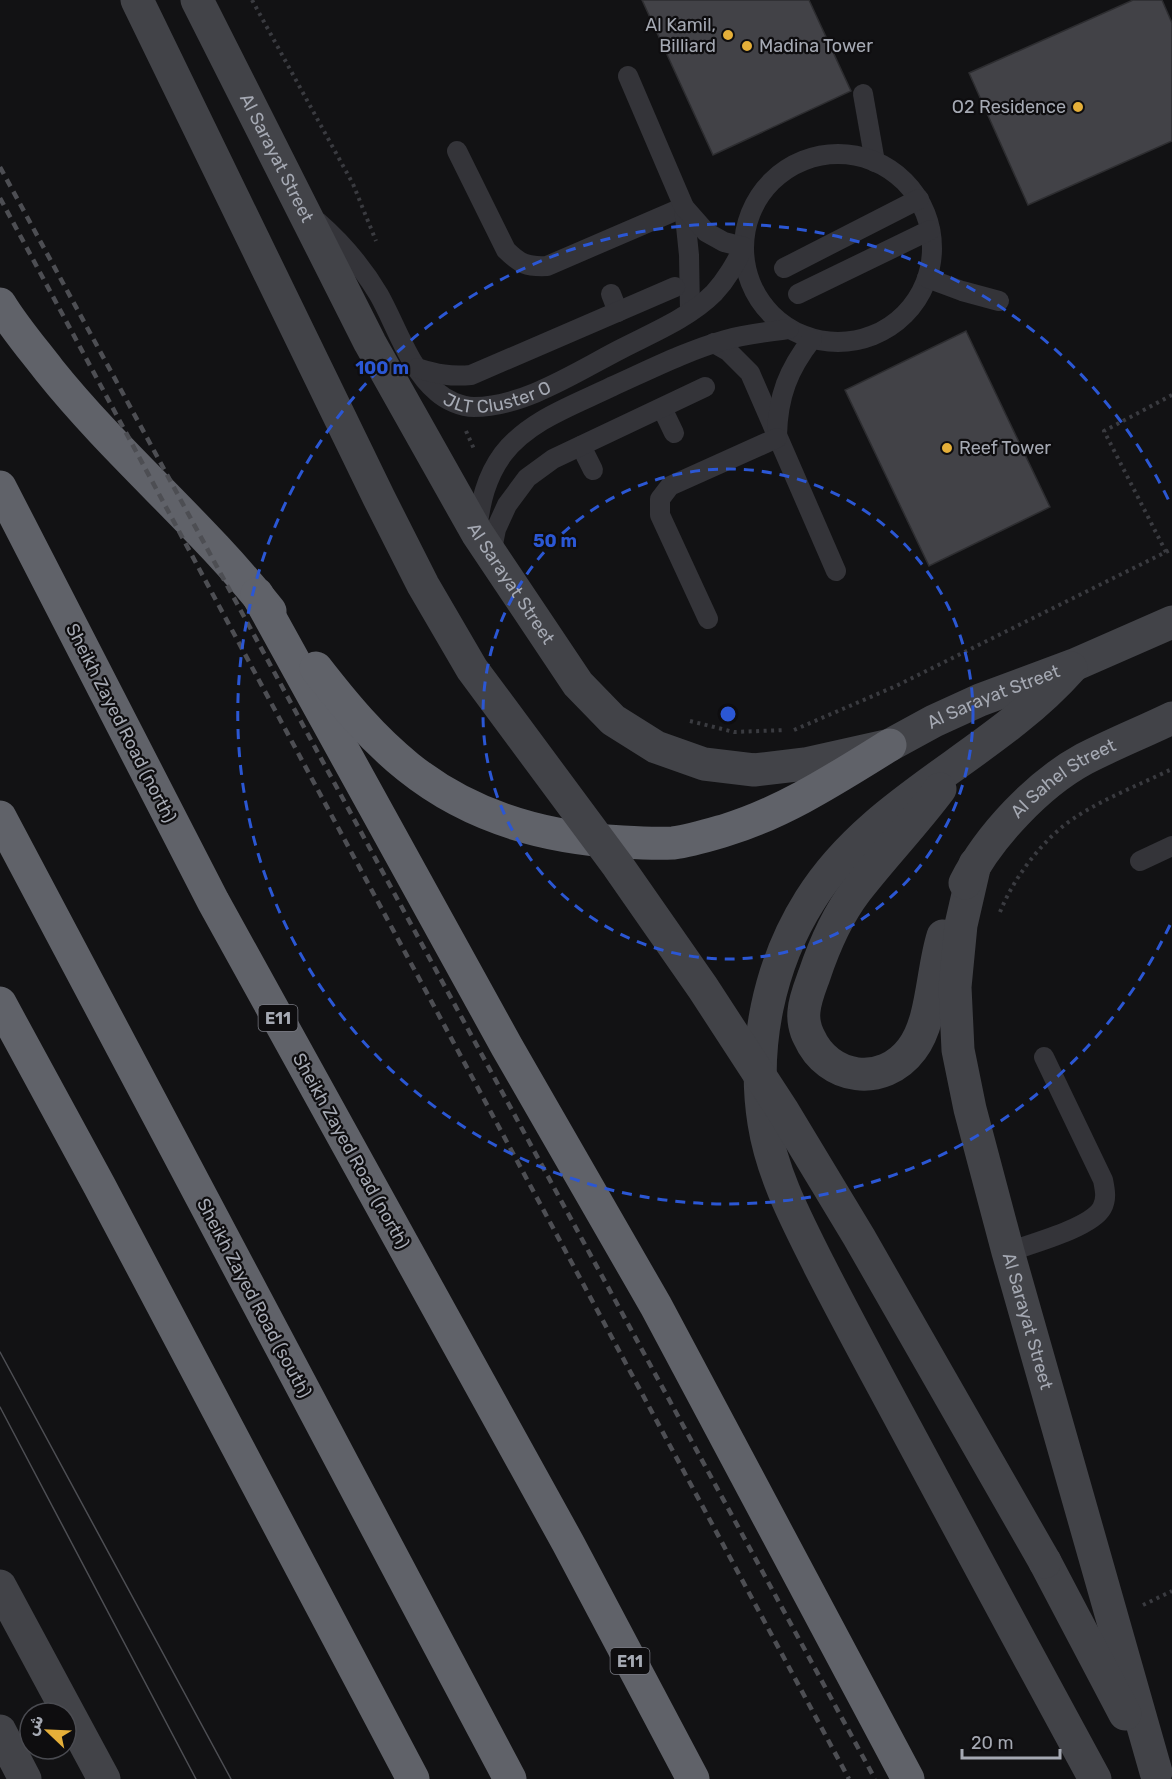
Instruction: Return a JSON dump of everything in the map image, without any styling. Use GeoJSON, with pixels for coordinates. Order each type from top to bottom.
{"type":"FeatureCollection","features":[{"type":"Feature","properties":{"kind":"highway"},"geometry":{"type":"LineString","coordinates":[[0,304],[74,401],[205,536],[257,594],[352,714],[381,744],[410,769],[477,809],[512,824],[549,834],[586,840],[672,843],[727,830],[779,809],[818,790],[890,745]]}},
{"type":"Feature","properties":{"kind":"highway","name":"Sheikh Zayed Road (north)"},"geometry":{"type":"LineString","coordinates":[[0,487],[213,901],[568,1543],[693,1779]]}},
{"type":"Feature","properties":{"kind":"highway"},"geometry":{"type":"LineString","coordinates":[[257,594],[507,1047],[656,1306],[908,1779]]}},
{"type":"Feature","properties":{"kind":"highway","name":"Sheikh Zayed Road (south)"},"geometry":{"type":"LineString","coordinates":[[0,817],[510,1779]]}},
{"type":"Feature","properties":{"kind":"highway"},"geometry":{"type":"LineString","coordinates":[[0,1003],[413,1779]]}},
{"type":"Feature","properties":{"kind":"main road","name":"Al Sarayat Street"},"geometry":{"type":"LineString","coordinates":[[137,0],[423,585],[472,669],[625,876],[703,988],[777,1102],[860,1237],[1045,1562],[1158,1776]]}},
{"type":"Feature","properties":{"kind":"main road","name":"Al Sarayat Street"},"geometry":{"type":"LineString","coordinates":[[203,6],[370,343],[484,544],[578,684],[613,720],[656,747],[704,764],[754,770],[805,764],[890,745],[980,699],[1074,665],[1172,622]]}},
{"type":"Feature","properties":{"kind":"main road","name":"Al Sarayat Street"},"geometry":{"type":"LineString","coordinates":[[1074,665],[1035,705],[887,815],[844,854],[810,900],[783,952],[766,1008],[760,1065],[764,1123],[778,1179],[802,1232],[854,1333],[1095,1779]]}},
{"type":"Feature","properties":{"kind":"main road","name":"Al Sahel Street"},"geometry":{"type":"LineString","coordinates":[[975,864],[998,832],[1037,792],[1083,759],[1165,724]]}},
{"type":"Feature","properties":{"kind":"main road"},"geometry":{"type":"LineString","coordinates":[[963,759],[856,891],[826,945],[810,986],[804,1012],[806,1031],[814,1049],[827,1062],[844,1072],[863,1075],[882,1072],[899,1063],[912,1049],[923,1029],[929,1007],[939,948],[948,922],[975,864]]}},
{"type":"Feature","properties":{"kind":"main road","name":"Al Sarayat Street"},"geometry":{"type":"LineString","coordinates":[[975,864],[961,925],[956,977],[958,1050],[970,1109],[1008,1252],[1158,1776]]}},
{"type":"Feature","properties":{"kind":"main road"},"geometry":{"type":"LineString","coordinates":[[0,1586],[104,1779]]}},
{"type":"Feature","properties":{"kind":"main road"},"geometry":{"type":"LineString","coordinates":[[0,1731],[25,1779]]}},
{"type":"Feature","properties":{"kind":"lane"},"geometry":{"type":"LineString","coordinates":[[628,76],[684,207],[689,255],[690,311]]}},
{"type":"Feature","properties":{"kind":"lane"},"geometry":{"type":"LineString","coordinates":[[863,94],[875,162]]}},
{"type":"Feature","properties":{"kind":"lane"},"geometry":{"type":"LineString","coordinates":[[457,151],[506,250],[518,261],[532,267],[547,266],[684,207]]}},
{"type":"Feature","properties":{"kind":"lane","name":"JLT Cluster O"},"geometry":{"type":"LineString","coordinates":[[846,154],[875,162],[892,171],[907,184],[918,199],[926,214],[930,230],[931,262],[927,278],[917,299],[901,317],[882,331],[860,340],[836,343],[812,339],[789,329],[764,308],[749,279],[744,248],[749,217],[764,190],[787,169],[815,157],[846,154]]}},
{"type":"Feature","properties":{"kind":"lane"},"geometry":{"type":"LineString","coordinates":[[784,268],[918,199]]}},
{"type":"Feature","properties":{"kind":"lane","name":"JLT Cluster O"},"geometry":{"type":"LineString","coordinates":[[301,206],[330,232],[357,262],[426,382],[438,394],[453,402],[473,407],[519,399],[547,387],[690,311],[713,294],[731,272],[744,248]]}},
{"type":"Feature","properties":{"kind":"lane"},"geometry":{"type":"LineString","coordinates":[[684,207],[706,232],[724,242],[744,248]]}},
{"type":"Feature","properties":{"kind":"lane"},"geometry":{"type":"LineString","coordinates":[[798,294],[930,230]]}},
{"type":"Feature","properties":{"kind":"lane"},"geometry":{"type":"LineString","coordinates":[[927,278],[962,291],[999,300]]}},
{"type":"Feature","properties":{"kind":"lane"},"geometry":{"type":"LineString","coordinates":[[417,368],[434,374],[471,375],[539,337],[615,303],[675,287]]}},
{"type":"Feature","properties":{"kind":"lane","name":"JLT Cluster O"},"geometry":{"type":"LineString","coordinates":[[484,544],[480,506],[488,479],[504,453],[526,431],[552,415],[667,361],[736,337],[789,329]]}},
{"type":"Feature","properties":{"kind":"lane"},"geometry":{"type":"LineString","coordinates":[[777,438],[779,409],[787,378],[812,339]]}},
{"type":"Feature","properties":{"kind":"lane"},"geometry":{"type":"LineString","coordinates":[[714,344],[728,351],[750,373],[836,571]]}},
{"type":"Feature","properties":{"kind":"lane"},"geometry":{"type":"LineString","coordinates":[[484,544],[496,529],[507,505],[527,478],[553,459],[705,387]]}},
{"type":"Feature","properties":{"kind":"lane"},"geometry":{"type":"LineString","coordinates":[[662,408],[674,433]]}},
{"type":"Feature","properties":{"kind":"lane"},"geometry":{"type":"LineString","coordinates":[[708,619],[660,515],[660,499],[670,486],[777,438]]}},
{"type":"Feature","properties":{"kind":"lane"},"geometry":{"type":"LineString","coordinates":[[580,446],[593,470]]}},
{"type":"Feature","properties":{"kind":"lane"},"geometry":{"type":"LineString","coordinates":[[1140,861],[1172,846]]}},
{"type":"Feature","properties":{"kind":"lane"},"geometry":{"type":"LineString","coordinates":[[1008,1252],[1083,1225],[1095,1218],[1103,1207],[1106,1194],[1103,1180],[1044,1056]]}},
{"type":"Feature","properties":{"kind":"path"},"geometry":{"type":"LineString","coordinates":[[252,0],[353,184],[378,246]]}},
{"type":"Feature","properties":{"kind":"path"},"geometry":{"type":"LineString","coordinates":[[1166,552],[1104,431],[1172,395]]}},
{"type":"Feature","properties":{"kind":"path"},"geometry":{"type":"LineString","coordinates":[[453,402],[488,479]]}},
{"type":"Feature","properties":{"kind":"path"},"geometry":{"type":"LineString","coordinates":[[689,721],[734,732],[795,730],[896,686],[1172,549]]}},
{"type":"Feature","properties":{"kind":"path"},"geometry":{"type":"LineString","coordinates":[[1138,1607],[1172,1591]]}},
{"type":"Feature","properties":{"kind":"building","name":"Madina Tower"},"geometry":{"type":"Polygon","coordinates":[[[642,0],[809,0],[851,91],[713,155],[642,0]]]}},
{"type":"Feature","properties":{"kind":"building","name":"O2 Residence"},"geometry":{"type":"Polygon","coordinates":[[[1133,0],[1162,0],[1172,23],[1172,141],[1028,205],[969,73],[1133,0]]]}},
{"type":"Feature","properties":{"kind":"building","name":"Reef Tower"},"geometry":{"type":"Polygon","coordinates":[[[966,331],[1050,507],[929,566],[845,390],[966,331]]]}},
{"type":"Feature","properties":{"kind":"tram line"},"geometry":{"type":"LineString","coordinates":[[0,1352],[231,1779]]}},
{"type":"Feature","properties":{"kind":"tram line"},"geometry":{"type":"LineString","coordinates":[[0,1407],[196,1779]]}},
{"type":"Feature","properties":{"kind":"railway"},"geometry":{"type":"LineString","coordinates":[[0,167],[875,1779]]}},
{"type":"Feature","properties":{"kind":"railway"},"geometry":{"type":"LineString","coordinates":[[0,198],[849,1779]]}},
{"type":"Feature","properties":{"kind":"place","name":"Al Kamil, Billiard"},"geometry":{"type":"Point","coordinates":[728,35]}},
{"type":"Feature","properties":{"kind":"place","name":"Madina Tower"},"geometry":{"type":"Point","coordinates":[747,46]}},
{"type":"Feature","properties":{"kind":"place","name":"O2 Residence"},"geometry":{"type":"Point","coordinates":[1078,107]}},
{"type":"Feature","properties":{"kind":"place","name":"Reef Tower"},"geometry":{"type":"Point","coordinates":[947,448]}}]}
